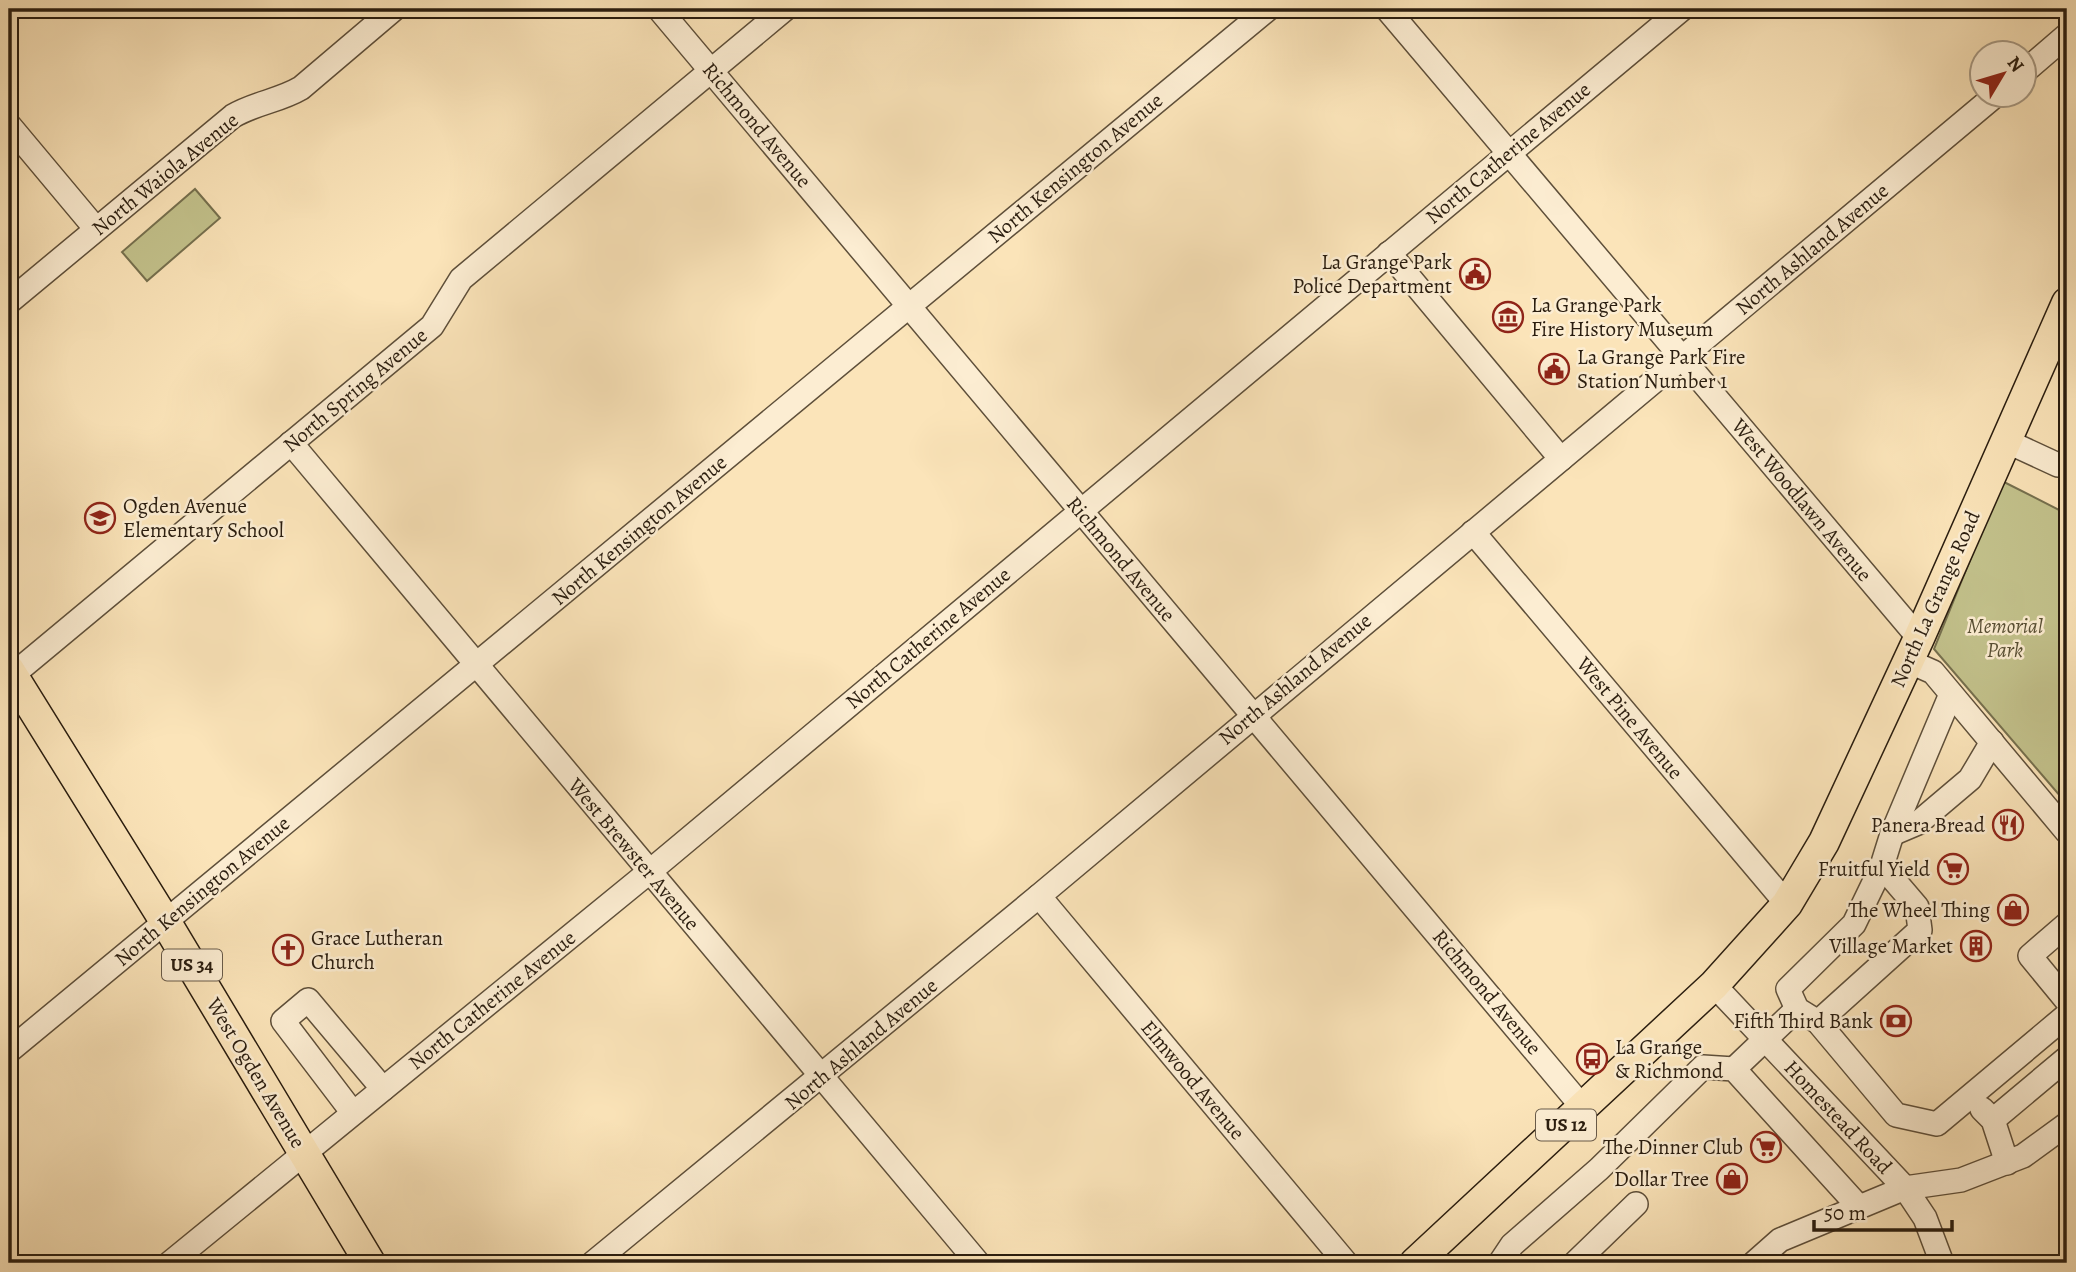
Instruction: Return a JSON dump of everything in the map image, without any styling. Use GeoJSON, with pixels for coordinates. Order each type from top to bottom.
{"type":"FeatureCollection","features":[{"type":"Feature","properties":{"kind":"main road","name":"North La Grange Road"},"geometry":{"type":"LineString","coordinates":[[1791,897],[1824,842],[2067,303]]}},
{"type":"Feature","properties":{"kind":"main road","name":"West Ogden Avenue"},"geometry":{"type":"LineString","coordinates":[[10,675],[165,921],[370,1263]]}},
{"type":"Feature","properties":{"kind":"main road","name":"US 12"},"geometry":{"type":"LineString","coordinates":[[1415,1263],[1584,1109],[1714,985],[1791,897]]}},
{"type":"Feature","properties":{"kind":"street","name":"North Waiola Avenue"},"geometry":{"type":"LineString","coordinates":[[9,302],[233,116],[251,106],[286,97],[300,88],[394,9]]}},
{"type":"Feature","properties":{"kind":"street","name":"Richmond Avenue"},"geometry":{"type":"LineString","coordinates":[[659,9],[1584,1109]]}},
{"type":"Feature","properties":{"kind":"street","name":"North Spring Avenue"},"geometry":{"type":"LineString","coordinates":[[10,675],[432,326],[461,279],[785,9]]}},
{"type":"Feature","properties":{"kind":"street","name":"North Kensington Avenue"},"geometry":{"type":"LineString","coordinates":[[9,1051],[1268,9]]}},
{"type":"Feature","properties":{"kind":"street","name":"West Woodlawn Avenue"},"geometry":{"type":"LineString","coordinates":[[1387,9],[1681,359],[1913,649],[2067,832]]}},
{"type":"Feature","properties":{"kind":"street","name":"North Catherine Avenue"},"geometry":{"type":"LineString","coordinates":[[170,1263],[649,872],[1079,510],[1682,9]]}},
{"type":"Feature","properties":{"kind":"street"},"geometry":{"type":"LineString","coordinates":[[2038,60],[2067,36]]}},
{"type":"Feature","properties":{"kind":"street","name":"North Ashland Avenue"},"geometry":{"type":"LineString","coordinates":[[593,1263],[822,1077],[1980,108]]}},
{"type":"Feature","properties":{"kind":"street"},"geometry":{"type":"LineString","coordinates":[[9,125],[96,229]]}},
{"type":"Feature","properties":{"kind":"street"},"geometry":{"type":"LineString","coordinates":[[1389,253],[1560,459]]}},
{"type":"Feature","properties":{"kind":"street"},"geometry":{"type":"LineString","coordinates":[[2006,441],[2057,465],[2067,462]]}},
{"type":"Feature","properties":{"kind":"street","name":"West Brewster Avenue"},"geometry":{"type":"LineString","coordinates":[[291,443],[475,666],[978,1263]]}},
{"type":"Feature","properties":{"kind":"street","name":"West Pine Avenue"},"geometry":{"type":"LineString","coordinates":[[1473,532],[1791,897]]}},
{"type":"Feature","properties":{"kind":"street"},"geometry":{"type":"LineString","coordinates":[[1951,694],[1892,834],[1882,866],[1853,924],[1788,989],[1797,1009],[1818,1022],[1896,1115],[1937,1124],[1971,1096],[2066,1001],[2030,956],[2067,925]]}},
{"type":"Feature","properties":{"kind":"street"},"geometry":{"type":"LineString","coordinates":[[1892,834],[1918,823],[1970,779],[1992,742]]}},
{"type":"Feature","properties":{"kind":"street"},"geometry":{"type":"LineString","coordinates":[[1818,1022],[1920,930],[1917,907],[1882,866]]}},
{"type":"Feature","properties":{"kind":"street","name":"Elmwood Avenue"},"geometry":{"type":"LineString","coordinates":[[1039,896],[1346,1263]]}},
{"type":"Feature","properties":{"kind":"street","name":"Homestead Road"},"geometry":{"type":"LineString","coordinates":[[1714,985],[1905,1188],[1925,1218],[1942,1263]]}},
{"type":"Feature","properties":{"kind":"street"},"geometry":{"type":"LineString","coordinates":[[353,1113],[283,1021],[308,1000],[383,1089]]}},
{"type":"Feature","properties":{"kind":"street"},"geometry":{"type":"LineString","coordinates":[[1734,1069],[1797,1009]]}},
{"type":"Feature","properties":{"kind":"street"},"geometry":{"type":"LineString","coordinates":[[1993,1120],[2067,1058]]}},
{"type":"Feature","properties":{"kind":"street"},"geometry":{"type":"LineString","coordinates":[[1500,1263],[1512,1245],[1598,1169],[1703,1067],[1734,1069],[1859,1207]]}},
{"type":"Feature","properties":{"kind":"street"},"geometry":{"type":"LineString","coordinates":[[1971,1096],[1993,1120],[2007,1163]]}},
{"type":"Feature","properties":{"kind":"street"},"geometry":{"type":"LineString","coordinates":[[1754,1263],[1780,1240],[1905,1188],[1961,1180],[2007,1163],[2040,1146],[2067,1124]]}},
{"type":"Feature","properties":{"kind":"street"},"geometry":{"type":"LineString","coordinates":[[1575,1263],[1636,1204]]}},
{"type":"Feature","properties":{"kind":"green space"},"geometry":{"type":"Polygon","coordinates":[[[195,189],[220,218],[147,281],[122,252],[195,189]]]}},
{"type":"Feature","properties":{"kind":"green space","name":"Memorial Park"},"geometry":{"type":"Polygon","coordinates":[[[2002,481],[2067,514],[2067,804],[1934,649],[2002,481]]]}},
{"type":"Feature","properties":{"kind":"place","name":"La Grange Park Police Department"},"geometry":{"type":"Point","coordinates":[1475,274]}},
{"type":"Feature","properties":{"kind":"place","name":"La Grange Park Fire History Museum"},"geometry":{"type":"Point","coordinates":[1508,317]}},
{"type":"Feature","properties":{"kind":"place","name":"La Grange Park Fire Station Number 1"},"geometry":{"type":"Point","coordinates":[1554,369]}},
{"type":"Feature","properties":{"kind":"place","name":"Ogden Avenue Elementary School"},"geometry":{"type":"Point","coordinates":[100,518]}},
{"type":"Feature","properties":{"kind":"place","name":"Panera Bread"},"geometry":{"type":"Point","coordinates":[2008,825]}},
{"type":"Feature","properties":{"kind":"place","name":"Fruitful Yield"},"geometry":{"type":"Point","coordinates":[1953,869]}},
{"type":"Feature","properties":{"kind":"place","name":"The Wheel Thing"},"geometry":{"type":"Point","coordinates":[2013,910]}},
{"type":"Feature","properties":{"kind":"place","name":"Village Market"},"geometry":{"type":"Point","coordinates":[1976,946]}},
{"type":"Feature","properties":{"kind":"place","name":"Grace Lutheran Church"},"geometry":{"type":"Point","coordinates":[288,950]}},
{"type":"Feature","properties":{"kind":"place","name":"Fifth Third Bank"},"geometry":{"type":"Point","coordinates":[1896,1021]}},
{"type":"Feature","properties":{"kind":"place","name":"La Grange & Richmond"},"geometry":{"type":"Point","coordinates":[1592,1059]}},
{"type":"Feature","properties":{"kind":"place","name":"The Dinner Club"},"geometry":{"type":"Point","coordinates":[1766,1147]}},
{"type":"Feature","properties":{"kind":"place","name":"Dollar Tree"},"geometry":{"type":"Point","coordinates":[1732,1179]}}]}
